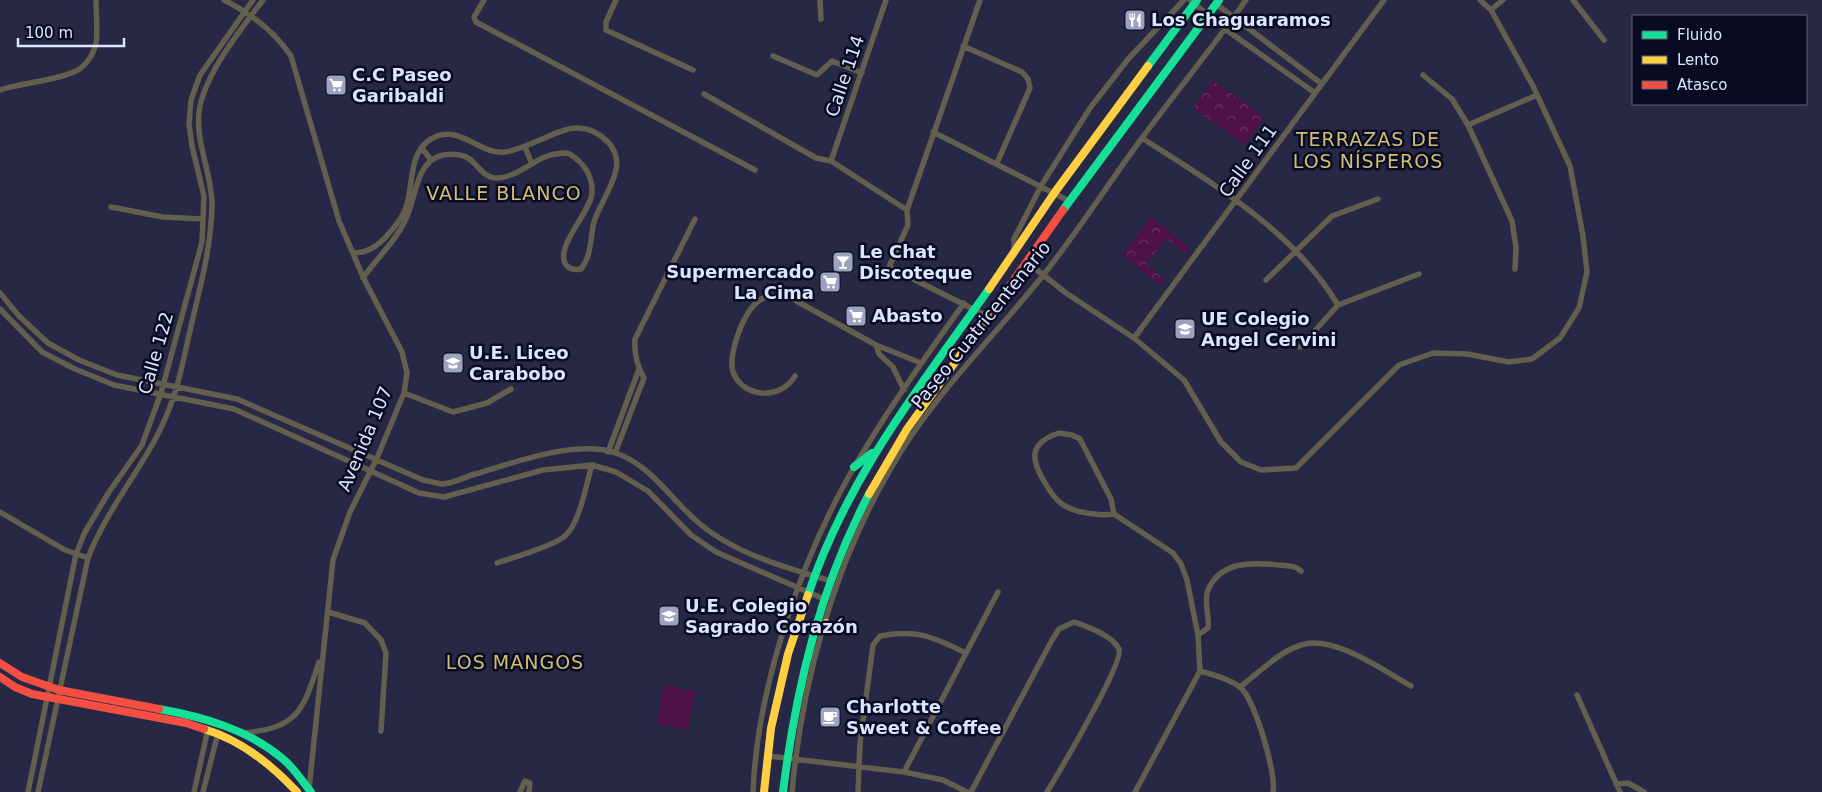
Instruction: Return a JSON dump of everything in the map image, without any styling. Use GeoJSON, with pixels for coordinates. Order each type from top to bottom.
{"type":"FeatureCollection","features":[{"type":"Feature","properties":{"kind":"street"},"geometry":{"type":"LineString","coordinates":[[0,90],[19,83],[68,74],[77,71],[86,64],[94,51],[96,42],[96,0]]}},
{"type":"Feature","properties":{"kind":"street","name":"Avenida 107"},"geometry":{"type":"LineString","coordinates":[[224,0],[244,12],[281,41],[291,56],[339,221],[363,278],[402,352],[407,372],[404,393],[377,458],[350,512],[333,560],[310,790]]}},
{"type":"Feature","properties":{"kind":"street","name":"Calle 122"},"geometry":{"type":"LineString","coordinates":[[28,792],[76,554],[89,524],[142,446],[164,383],[202,242],[204,196],[192,146],[189,124],[191,100],[200,76],[253,0]]}},
{"type":"Feature","properties":{"kind":"street","name":"Calle 122"},"geometry":{"type":"LineString","coordinates":[[38,792],[88,558],[106,518],[149,452],[163,426],[177,386],[209,248],[212,205],[199,133],[199,108],[205,88],[216,68],[263,0]]}},
{"type":"Feature","properties":{"kind":"street"},"geometry":{"type":"LineString","coordinates":[[484,0],[474,17],[476,22],[755,170]]}},
{"type":"Feature","properties":{"kind":"street"},"geometry":{"type":"LineString","coordinates":[[616,0],[606,22],[606,30],[694,70]]}},
{"type":"Feature","properties":{"kind":"street"},"geometry":{"type":"LineString","coordinates":[[820,0],[821,19]]}},
{"type":"Feature","properties":{"kind":"street","name":"Calle 114"},"geometry":{"type":"LineString","coordinates":[[831,161],[886,0]]}},
{"type":"Feature","properties":{"kind":"street"},"geometry":{"type":"LineString","coordinates":[[980,0],[932,132],[907,210],[908,225],[889,267],[975,308],[987,316]]}},
{"type":"Feature","properties":{"kind":"street","name":"Paseo Cuatricentenario"},"geometry":{"type":"LineString","coordinates":[[1014,255],[1014,239],[1041,186],[1102,91],[1129,58],[1184,0]]}},
{"type":"Feature","properties":{"kind":"street","name":"Paseo Cuatricentenario"},"geometry":{"type":"LineString","coordinates":[[792,792],[791,758],[796,697],[815,628],[831,581],[891,467],[960,370],[1043,276],[1142,138],[1246,0]]}},
{"type":"Feature","properties":{"kind":"street","name":"Calle 111"},"geometry":{"type":"LineString","coordinates":[[1134,338],[1384,0]]}},
{"type":"Feature","properties":{"kind":"street"},"geometry":{"type":"LineString","coordinates":[[1028,263],[1043,276],[1134,338],[1184,380],[1221,442],[1241,462],[1261,470],[1296,468],[1399,365],[1433,353],[1467,354],[1509,362],[1532,359],[1560,338],[1579,308],[1586,272],[1583,236],[1570,166],[1538,95],[1491,10],[1480,0]]}},
{"type":"Feature","properties":{"kind":"street"},"geometry":{"type":"LineString","coordinates":[[1491,10],[1504,0]]}},
{"type":"Feature","properties":{"kind":"street"},"geometry":{"type":"LineString","coordinates":[[1573,0],[1604,40]]}},
{"type":"Feature","properties":{"kind":"street"},"geometry":{"type":"LineString","coordinates":[[1193,1],[1225,29],[1315,93]]}},
{"type":"Feature","properties":{"kind":"street","name":"Paseo Cuatricentenario"},"geometry":{"type":"LineString","coordinates":[[764,792],[771,728],[788,654],[814,576],[853,490],[888,430],[1014,255],[1055,192],[1193,1]]}},
{"type":"Feature","properties":{"kind":"street"},"geometry":{"type":"LineString","coordinates":[[1217,2],[1233,18],[1322,84]]}},
{"type":"Feature","properties":{"kind":"street","name":"Paseo Cuatricentenario"},"geometry":{"type":"LineString","coordinates":[[783,792],[806,695],[844,558],[881,474],[906,430],[987,316],[1028,263],[1069,201],[1217,2]]}},
{"type":"Feature","properties":{"kind":"street"},"geometry":{"type":"LineString","coordinates":[[963,46],[1022,72],[1028,79],[1030,88],[997,163]]}},
{"type":"Feature","properties":{"kind":"street"},"geometry":{"type":"LineString","coordinates":[[773,56],[818,75],[832,61],[862,73]]}},
{"type":"Feature","properties":{"kind":"street"},"geometry":{"type":"LineString","coordinates":[[1423,75],[1452,99],[1468,124],[1512,221],[1516,247],[1515,269]]}},
{"type":"Feature","properties":{"kind":"street"},"geometry":{"type":"LineString","coordinates":[[704,94],[816,158],[831,161],[907,210]]}},
{"type":"Feature","properties":{"kind":"street"},"geometry":{"type":"LineString","coordinates":[[1468,124],[1538,95]]}},
{"type":"Feature","properties":{"kind":"street"},"geometry":{"type":"LineString","coordinates":[[353,253],[367,252],[376,247],[395,226],[406,209],[412,168],[422,148],[436,137],[449,134],[497,152],[525,147],[578,128],[597,133],[612,146],[616,154],[617,170],[598,211],[587,258],[581,269],[577,270],[566,264],[564,252],[592,199],[592,182],[586,167],[568,153],[545,157],[496,179],[487,176],[472,160],[461,155],[445,154],[431,160],[421,172],[405,222],[363,278]]}},
{"type":"Feature","properties":{"kind":"street"},"geometry":{"type":"LineString","coordinates":[[932,132],[1055,192],[1069,201]]}},
{"type":"Feature","properties":{"kind":"street"},"geometry":{"type":"LineString","coordinates":[[1142,138],[1236,202],[1287,240],[1323,281],[1338,305]]}},
{"type":"Feature","properties":{"kind":"street"},"geometry":{"type":"LineString","coordinates":[[525,147],[532,164]]}},
{"type":"Feature","properties":{"kind":"street"},"geometry":{"type":"LineString","coordinates":[[422,148],[431,160]]}},
{"type":"Feature","properties":{"kind":"street"},"geometry":{"type":"LineString","coordinates":[[1266,280],[1332,216],[1378,199]]}},
{"type":"Feature","properties":{"kind":"street"},"geometry":{"type":"LineString","coordinates":[[111,207],[163,217],[203,219]]}},
{"type":"Feature","properties":{"kind":"street"},"geometry":{"type":"LineString","coordinates":[[615,453],[643,384],[644,378],[639,369],[634,348],[635,339],[695,219]]}},
{"type":"Feature","properties":{"kind":"street"},"geometry":{"type":"LineString","coordinates":[[376,247],[381,254]]}},
{"type":"Feature","properties":{"kind":"street"},"geometry":{"type":"LineString","coordinates":[[1300,348],[1338,305],[1419,274]]}},
{"type":"Feature","properties":{"kind":"street"},"geometry":{"type":"LineString","coordinates":[[0,293],[19,316],[48,343],[79,360],[117,375],[237,399],[377,458],[424,480],[443,484],[539,456],[570,451],[615,453],[637,464],[655,478],[698,522],[719,539],[750,553],[831,581]]}},
{"type":"Feature","properties":{"kind":"street"},"geometry":{"type":"LineString","coordinates":[[795,376],[790,384],[780,391],[767,395],[743,386],[733,372],[732,354],[738,333],[753,305],[764,298],[781,296],[791,298],[876,345],[921,363]]}},
{"type":"Feature","properties":{"kind":"street","name":"Paseo Cuatricentenario"},"geometry":{"type":"LineString","coordinates":[[753,792],[763,716],[771,676],[805,573],[833,508],[854,468],[921,363],[964,303]]}},
{"type":"Feature","properties":{"kind":"street"},"geometry":{"type":"LineString","coordinates":[[0,309],[42,352],[75,369],[114,385],[234,409],[419,493],[444,496],[542,470],[592,465],[616,472],[648,491],[691,535],[716,552],[808,594],[824,599]]}},
{"type":"Feature","properties":{"kind":"street"},"geometry":{"type":"LineString","coordinates":[[876,345],[879,354],[893,367],[904,390]]}},
{"type":"Feature","properties":{"kind":"street"},"geometry":{"type":"LineString","coordinates":[[608,452],[639,369]]}},
{"type":"Feature","properties":{"kind":"street"},"geometry":{"type":"LineString","coordinates":[[404,393],[453,412],[488,403],[510,389]]}},
{"type":"Feature","properties":{"kind":"street"},"geometry":{"type":"LineString","coordinates":[[1114,514],[1111,500],[1080,439],[1059,433],[1038,444],[1034,454],[1034,465],[1047,486],[1062,504],[1091,514],[1114,514],[1173,553],[1187,580],[1198,635],[1200,671],[1135,792]]}},
{"type":"Feature","properties":{"kind":"street"},"geometry":{"type":"LineString","coordinates":[[854,468],[875,450]]}},
{"type":"Feature","properties":{"kind":"street"},"geometry":{"type":"LineString","coordinates":[[497,564],[556,542],[568,534],[576,518],[592,465]]}},
{"type":"Feature","properties":{"kind":"street"},"geometry":{"type":"LineString","coordinates":[[881,474],[891,467]]}},
{"type":"Feature","properties":{"kind":"street"},"geometry":{"type":"LineString","coordinates":[[0,512],[56,545],[88,558]]}},
{"type":"Feature","properties":{"kind":"street"},"geometry":{"type":"LineString","coordinates":[[1198,635],[1208,628],[1206,596],[1209,588],[1216,577],[1229,568],[1245,564],[1273,564],[1294,567],[1301,571]]}},
{"type":"Feature","properties":{"kind":"street"},"geometry":{"type":"LineString","coordinates":[[904,772],[998,592]]}},
{"type":"Feature","properties":{"kind":"street"},"geometry":{"type":"LineString","coordinates":[[328,612],[365,623],[382,640],[386,653],[381,730]]}},
{"type":"Feature","properties":{"kind":"street"},"geometry":{"type":"LineString","coordinates":[[971,792],[1052,640],[1059,629],[1074,622],[1109,638],[1119,648],[1121,654],[1111,678],[1048,792]]}},
{"type":"Feature","properties":{"kind":"street"},"geometry":{"type":"LineString","coordinates":[[815,628],[826,623]]}},
{"type":"Feature","properties":{"kind":"street"},"geometry":{"type":"LineString","coordinates":[[858,792],[860,742],[873,645],[880,636],[893,634],[930,636],[966,653]]}},
{"type":"Feature","properties":{"kind":"street"},"geometry":{"type":"LineString","coordinates":[[1240,687],[1286,652],[1302,644],[1320,643],[1338,647],[1411,686]]}},
{"type":"Feature","properties":{"kind":"street"},"geometry":{"type":"LineString","coordinates":[[242,733],[267,731],[289,722],[300,710],[309,693],[323,651]]}},
{"type":"Feature","properties":{"kind":"street"},"geometry":{"type":"LineString","coordinates":[[0,662],[22,677],[61,690],[199,717],[242,733],[276,754],[310,790]]}},
{"type":"Feature","properties":{"kind":"street"},"geometry":{"type":"LineString","coordinates":[[1200,671],[1223,678],[1240,687],[1249,698],[1269,762],[1274,786],[1273,792]]}},
{"type":"Feature","properties":{"kind":"street"},"geometry":{"type":"LineString","coordinates":[[0,678],[14,687],[47,698],[208,729],[273,766],[297,792]]}},
{"type":"Feature","properties":{"kind":"street"},"geometry":{"type":"LineString","coordinates":[[1577,695],[1620,792]]}},
{"type":"Feature","properties":{"kind":"street"},"geometry":{"type":"LineString","coordinates":[[194,792],[208,729]]}},
{"type":"Feature","properties":{"kind":"street"},"geometry":{"type":"LineString","coordinates":[[203,792],[218,733]]}},
{"type":"Feature","properties":{"kind":"street"},"geometry":{"type":"LineString","coordinates":[[768,756],[904,772],[942,780],[967,792]]}},
{"type":"Feature","properties":{"kind":"street"},"geometry":{"type":"LineString","coordinates":[[520,792],[525,781],[530,783],[529,792]]}},
{"type":"Feature","properties":{"kind":"street"},"geometry":{"type":"LineString","coordinates":[[1616,784],[1634,785],[1644,792]]}},
{"type":"Feature","properties":{"kind":"green space"},"geometry":{"type":"Polygon","coordinates":[[[1213,80],[1264,117],[1245,145],[1193,108],[1213,80]]]}},
{"type":"Feature","properties":{"kind":"green space"},"geometry":{"type":"Polygon","coordinates":[[[1151,217],[1190,248],[1186,254],[1167,239],[1146,264],[1165,280],[1161,286],[1122,255],[1151,217]]]}},
{"type":"Feature","properties":{"kind":"green space"},"geometry":{"type":"Polygon","coordinates":[[[664,685],[695,691],[688,730],[657,724],[661,705],[674,707],[660,704],[664,685]]]}},
{"type":"Feature","properties":{"kind":"traffic: fast"},"geometry":{"type":"LineString","coordinates":[[1148,66],[1197,0]]}},
{"type":"Feature","properties":{"kind":"traffic: fast"},"geometry":{"type":"LineString","coordinates":[[1063,210],[1219,0]]}},
{"type":"Feature","properties":{"kind":"traffic: fast"},"geometry":{"type":"LineString","coordinates":[[808,595],[842,512],[864,473],[911,399],[989,289]]}},
{"type":"Feature","properties":{"kind":"traffic: fast"},"geometry":{"type":"LineString","coordinates":[[854,467],[872,453]]}},
{"type":"Feature","properties":{"kind":"traffic: fast"},"geometry":{"type":"LineString","coordinates":[[783,792],[795,715],[812,639],[837,565],[869,494]]}},
{"type":"Feature","properties":{"kind":"traffic: fast"},"geometry":{"type":"LineString","coordinates":[[159,709],[193,716],[225,726],[256,740],[287,763],[311,792]]}},
{"type":"Feature","properties":{"kind":"traffic: slow"},"geometry":{"type":"LineString","coordinates":[[989,289],[1055,192],[1148,66]]}},
{"type":"Feature","properties":{"kind":"traffic: slow"},"geometry":{"type":"LineString","coordinates":[[869,494],[907,429],[992,311]]}},
{"type":"Feature","properties":{"kind":"traffic: slow"},"geometry":{"type":"LineString","coordinates":[[764,792],[771,728],[788,654],[808,595]]}},
{"type":"Feature","properties":{"kind":"traffic: slow"},"geometry":{"type":"LineString","coordinates":[[815,629],[826,623]]}},
{"type":"Feature","properties":{"kind":"traffic: slow"},"geometry":{"type":"LineString","coordinates":[[204,729],[243,746],[255,754],[297,792]]}},
{"type":"Feature","properties":{"kind":"traffic: jam"},"geometry":{"type":"LineString","coordinates":[[992,311],[1063,210]]}},
{"type":"Feature","properties":{"kind":"traffic: jam"},"geometry":{"type":"LineString","coordinates":[[0,663],[22,677],[59,690],[159,709]]}},
{"type":"Feature","properties":{"kind":"traffic: jam"},"geometry":{"type":"LineString","coordinates":[[0,677],[15,687],[32,694],[186,723],[204,729]]}},
{"type":"Feature","properties":{"kind":"place","name":"Los Chaguaramos"},"geometry":{"type":"Point","coordinates":[1135,20]}},
{"type":"Feature","properties":{"kind":"place","name":"C.C Paseo Garibaldi"},"geometry":{"type":"Point","coordinates":[336,85]}},
{"type":"Feature","properties":{"kind":"place","name":"Le Chat Discoteque"},"geometry":{"type":"Point","coordinates":[843,262]}},
{"type":"Feature","properties":{"kind":"place","name":"Supermercado La Cima"},"geometry":{"type":"Point","coordinates":[830,282]}},
{"type":"Feature","properties":{"kind":"place","name":"Abasto"},"geometry":{"type":"Point","coordinates":[856,316]}},
{"type":"Feature","properties":{"kind":"place","name":"UE Colegio Angel Cervini"},"geometry":{"type":"Point","coordinates":[1185,329]}},
{"type":"Feature","properties":{"kind":"place","name":"U.E. Liceo Carabobo"},"geometry":{"type":"Point","coordinates":[453,363]}},
{"type":"Feature","properties":{"kind":"place","name":"U.E. Colegio Sagrado Corazón"},"geometry":{"type":"Point","coordinates":[669,616]}},
{"type":"Feature","properties":{"kind":"place","name":"Charlotte Sweet & Coffee"},"geometry":{"type":"Point","coordinates":[830,717]}},
{"type":"Feature","properties":{"kind":"district","name":"TERRAZAS DE LOS NÍSPEROS"},"geometry":{"type":"Point","coordinates":[1368,150]}},
{"type":"Feature","properties":{"kind":"district","name":"VALLE BLANCO"},"geometry":{"type":"Point","coordinates":[504,193]}},
{"type":"Feature","properties":{"kind":"district","name":"LOS MANGOS"},"geometry":{"type":"Point","coordinates":[515,662]}}]}
